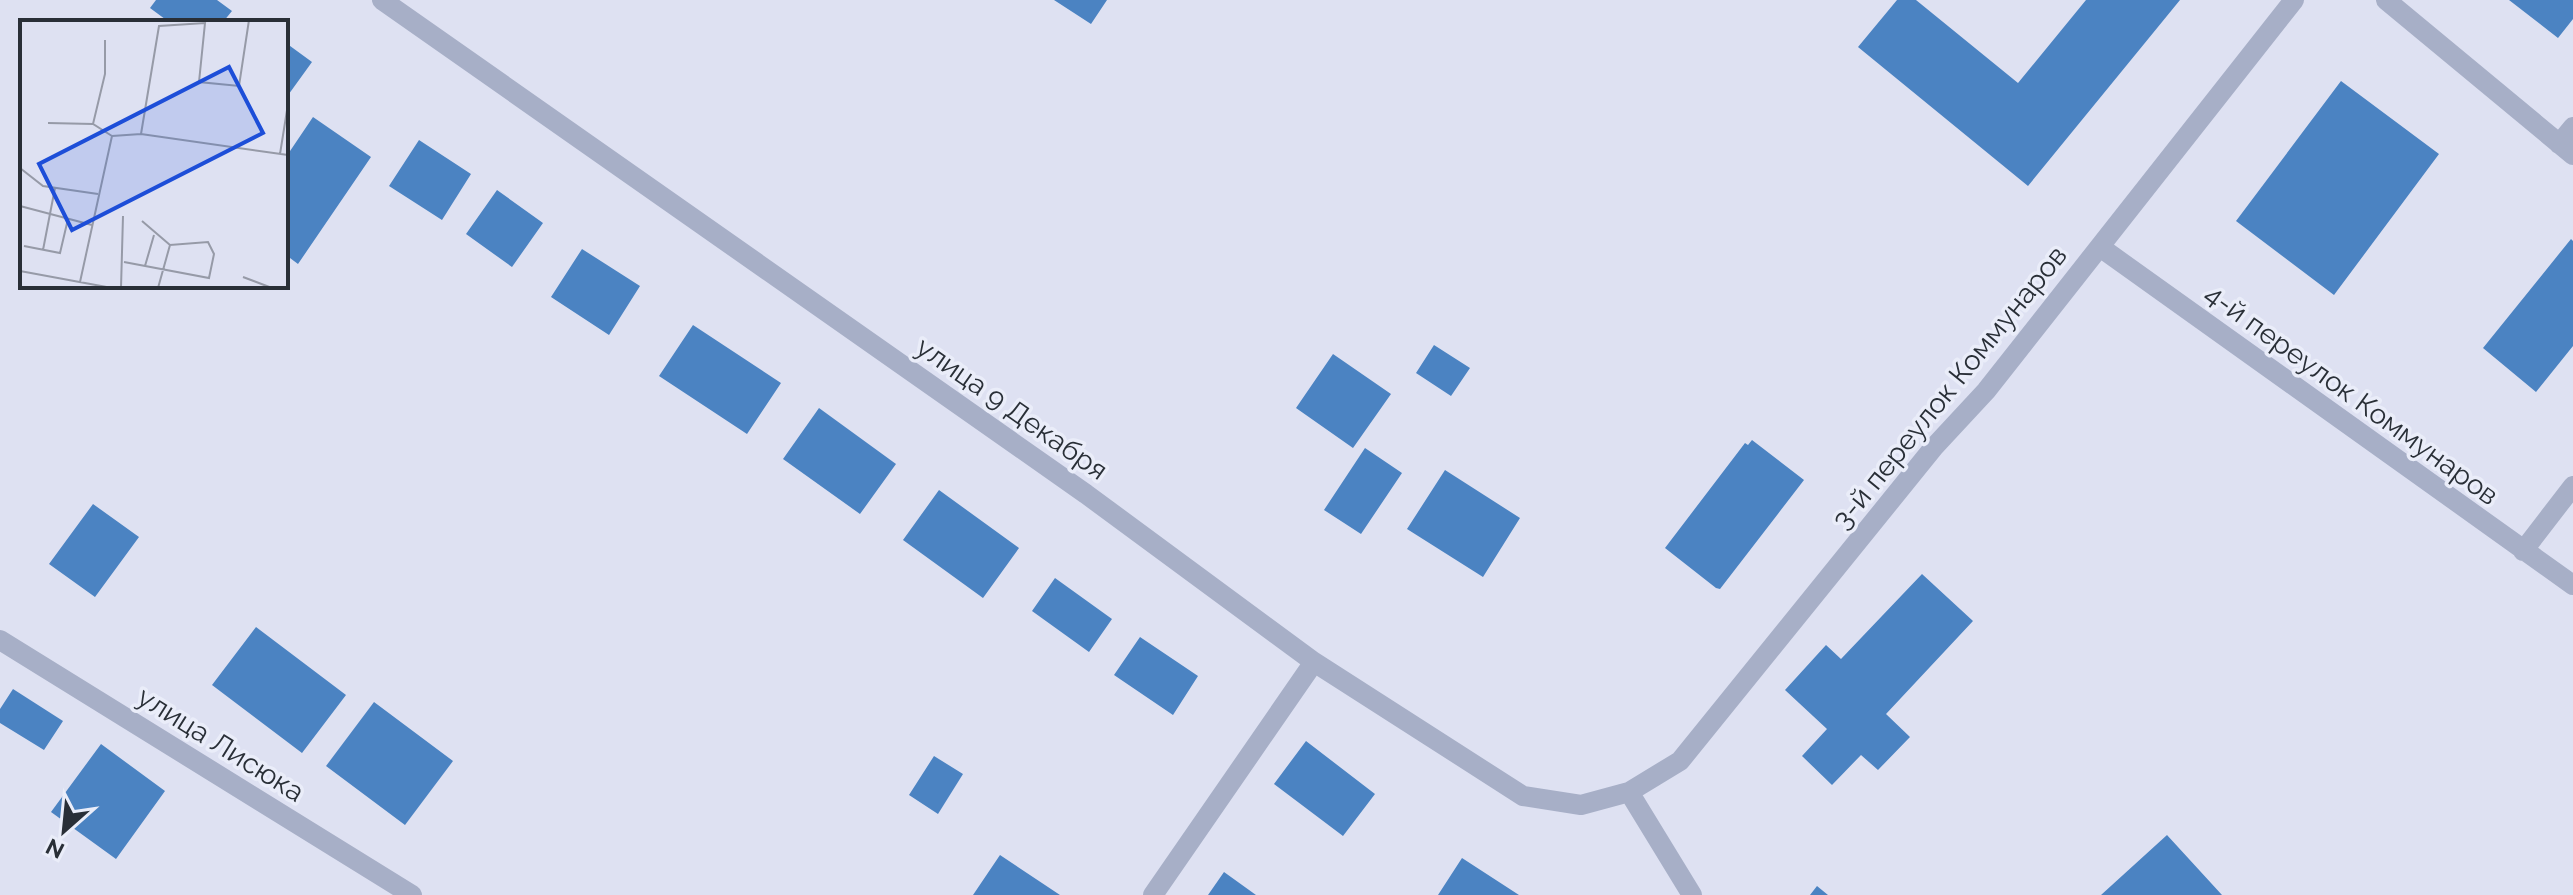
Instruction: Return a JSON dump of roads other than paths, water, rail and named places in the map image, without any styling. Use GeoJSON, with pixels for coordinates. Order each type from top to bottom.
{"type":"FeatureCollection","features":[{"type":"Feature","properties":{"kind":"street","name":"улица 9 Декабря"},"geometry":{"type":"LineString","coordinates":[[382,0],[1086,494],[1314,662],[1523,796],[1581,805],[1629,792]]}},
{"type":"Feature","properties":{"kind":"street","name":"3-й переулок Коммунаров"},"geometry":{"type":"LineString","coordinates":[[1629,792],[1680,761],[1934,447],[1986,391],[2294,0]]}},
{"type":"Feature","properties":{"kind":"street"},"geometry":{"type":"LineString","coordinates":[[2386,0],[2566,150],[2573,127]]}},
{"type":"Feature","properties":{"kind":"street","name":"4-й переулок Коммунаров"},"geometry":{"type":"LineString","coordinates":[[2100,247],[2573,585]]}},
{"type":"Feature","properties":{"kind":"street"},"geometry":{"type":"LineString","coordinates":[[2523,551],[2573,486]]}},
{"type":"Feature","properties":{"kind":"street","name":"улица Лисюка"},"geometry":{"type":"LineString","coordinates":[[0,640],[412,895]]}},
{"type":"Feature","properties":{"kind":"street"},"geometry":{"type":"LineString","coordinates":[[1153,895],[1314,662]]}},
{"type":"Feature","properties":{"kind":"street"},"geometry":{"type":"LineString","coordinates":[[1629,792],[1692,895]]}}]}
